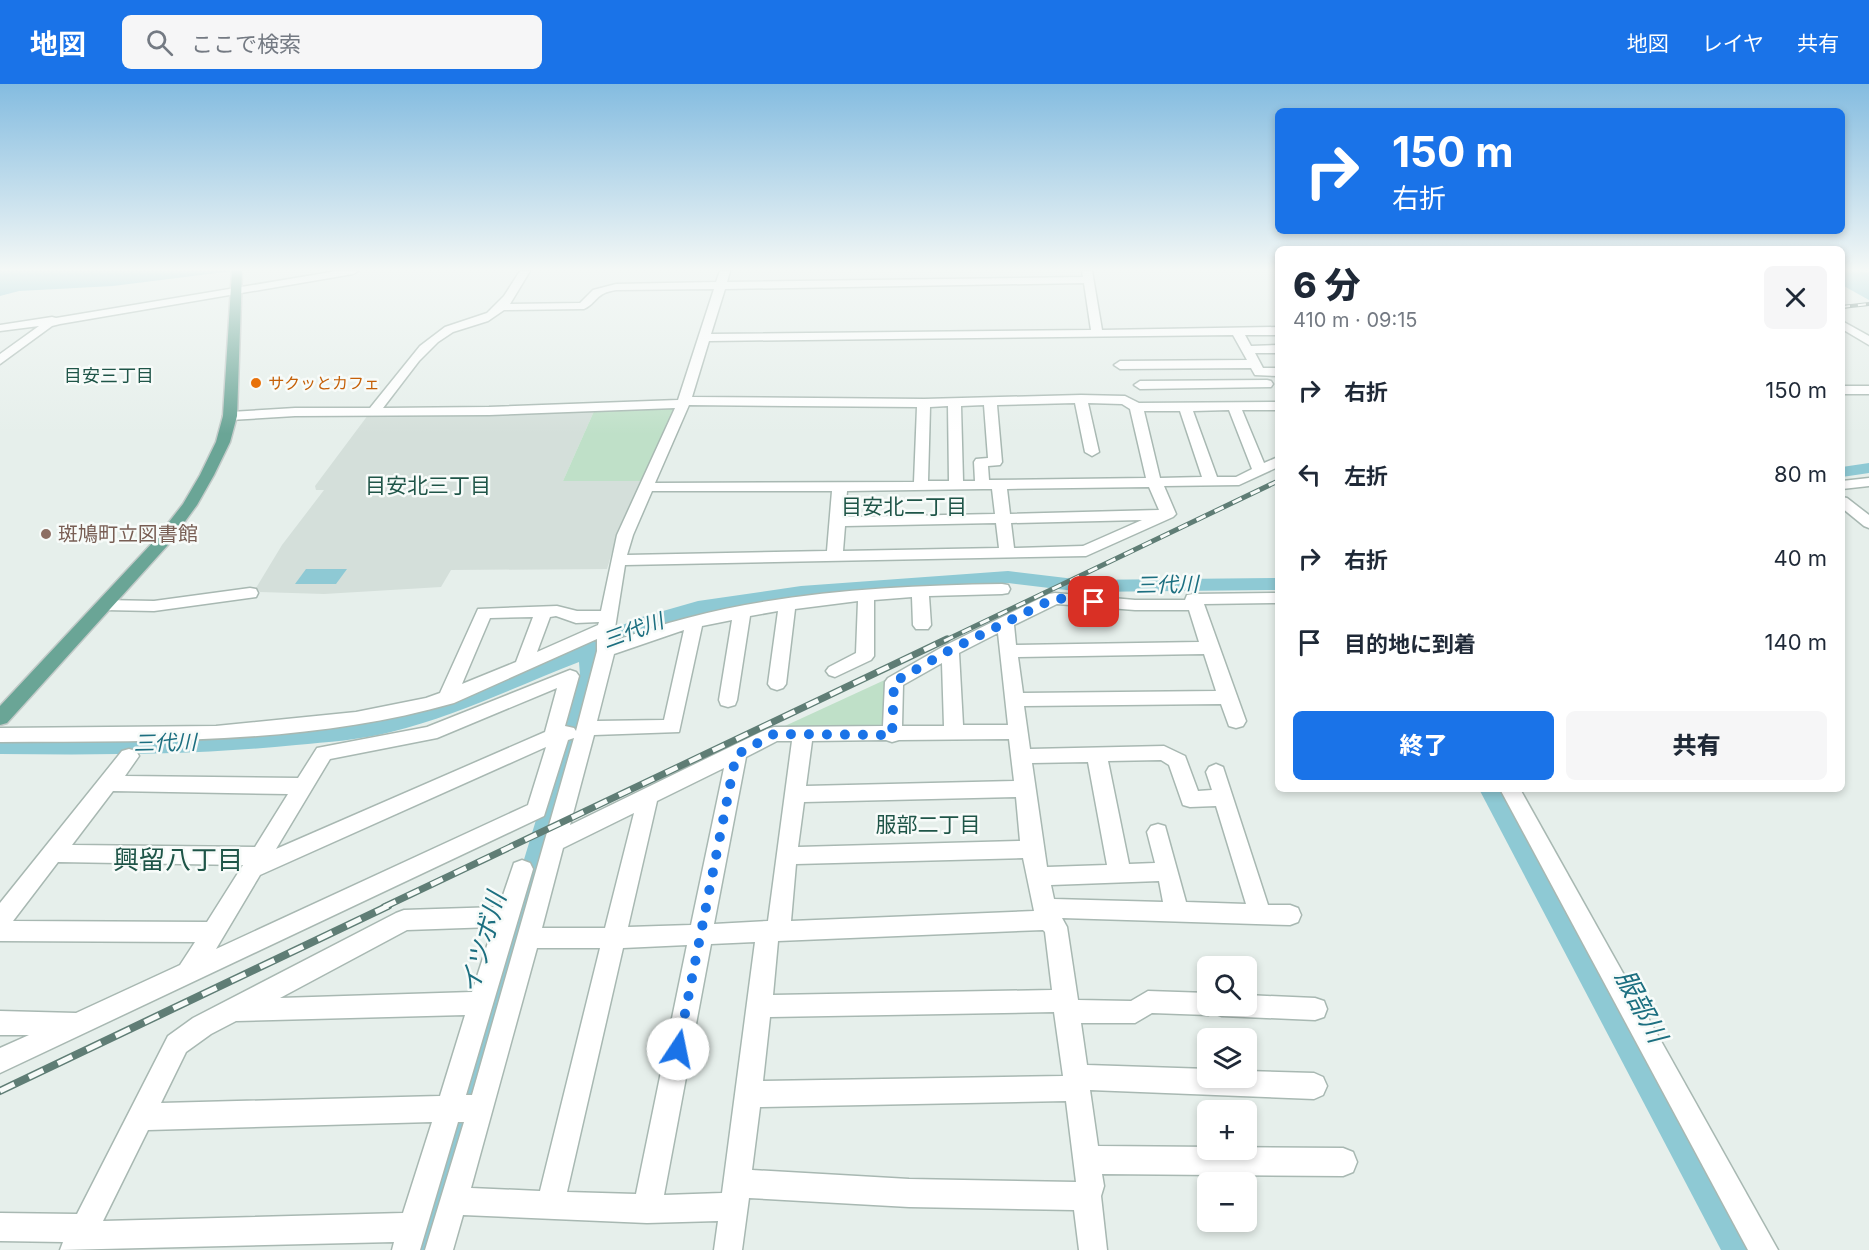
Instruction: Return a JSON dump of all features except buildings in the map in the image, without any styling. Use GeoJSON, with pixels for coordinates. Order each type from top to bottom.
{"type":"FeatureCollection","features":[{"type":"Feature","properties":{"kind":"main road"},"geometry":{"type":"LineString","coordinates":[[0,718],[161,543],[190,505],[223,442],[230,416],[235,325]]}},
{"type":"Feature","properties":{"kind":"street"},"geometry":{"type":"LineString","coordinates":[[0,328],[17,325]]}},
{"type":"Feature","properties":{"kind":"street"},"geometry":{"type":"LineString","coordinates":[[0,360],[46,325]]}},
{"type":"Feature","properties":{"kind":"street"},"geometry":{"type":"LineString","coordinates":[[374,411],[409,366],[446,331],[464,325]]}},
{"type":"Feature","properties":{"kind":"street"},"geometry":{"type":"LineString","coordinates":[[0,1227],[80,1238],[410,1238],[464,1108],[528,938],[564,813],[606,651],[607,622],[625,535],[684,402],[707,325]]}},
{"type":"Feature","properties":{"kind":"street"},"geometry":{"type":"LineString","coordinates":[[1096,325],[1097,333]]}},
{"type":"Feature","properties":{"kind":"street"},"geometry":{"type":"LineString","coordinates":[[1845,326],[1869,341]]}},
{"type":"Feature","properties":{"kind":"street"},"geometry":{"type":"LineString","coordinates":[[1237,331],[1256,368],[1275,396]]}},
{"type":"Feature","properties":{"kind":"street"},"geometry":{"type":"LineString","coordinates":[[703,338],[1275,331]]}},
{"type":"Feature","properties":{"kind":"street"},"geometry":{"type":"LineString","coordinates":[[0,342],[25,341]]}},
{"type":"Feature","properties":{"kind":"street"},"geometry":{"type":"LineString","coordinates":[[1247,350],[1275,349]]}},
{"type":"Feature","properties":{"kind":"street"},"geometry":{"type":"LineString","coordinates":[[1120,365],[1256,368],[1275,371]]}},
{"type":"Feature","properties":{"kind":"street"},"geometry":{"type":"LineString","coordinates":[[1140,385],[1275,396]]}},
{"type":"Feature","properties":{"kind":"street"},"geometry":{"type":"LineString","coordinates":[[1845,390],[1869,390]]}},
{"type":"Feature","properties":{"kind":"street"},"geometry":{"type":"LineString","coordinates":[[230,416],[374,411],[489,411],[684,402],[924,403],[1081,399],[1125,400],[1136,406],[1185,407],[1233,406],[1275,396]]}},
{"type":"Feature","properties":{"kind":"street"},"geometry":{"type":"LineString","coordinates":[[1081,399],[1092,452]]}},
{"type":"Feature","properties":{"kind":"street"},"geometry":{"type":"LineString","coordinates":[[982,485],[981,462],[995,462],[990,401]]}},
{"type":"Feature","properties":{"kind":"street"},"geometry":{"type":"LineString","coordinates":[[954,402],[956,485]]}},
{"type":"Feature","properties":{"kind":"street"},"geometry":{"type":"LineString","coordinates":[[921,486],[924,403]]}},
{"type":"Feature","properties":{"kind":"street"},"geometry":{"type":"LineString","coordinates":[[1136,406],[1153,479],[1157,483],[1167,514]]}},
{"type":"Feature","properties":{"kind":"street"},"geometry":{"type":"LineString","coordinates":[[1233,406],[1260,471]]}},
{"type":"Feature","properties":{"kind":"street"},"geometry":{"type":"LineString","coordinates":[[1185,407],[1211,481]]}},
{"type":"Feature","properties":{"kind":"street"},"geometry":{"type":"LineString","coordinates":[[645,487],[840,487],[1239,481],[1275,463]]}},
{"type":"Feature","properties":{"kind":"street"},"geometry":{"type":"LineString","coordinates":[[1845,485],[1869,482]]}},
{"type":"Feature","properties":{"kind":"street"},"geometry":{"type":"LineString","coordinates":[[999,485],[1007,552]]}},
{"type":"Feature","properties":{"kind":"street"},"geometry":{"type":"LineString","coordinates":[[835,556],[840,487]]}},
{"type":"Feature","properties":{"kind":"street"},"geometry":{"type":"LineString","coordinates":[[1845,503],[1869,523]]}},
{"type":"Feature","properties":{"kind":"street"},"geometry":{"type":"LineString","coordinates":[[618,560],[1086,551],[1167,514]]}},
{"type":"Feature","properties":{"kind":"street"},"geometry":{"type":"LineString","coordinates":[[837,522],[1167,514]]}},
{"type":"Feature","properties":{"kind":"street"},"geometry":{"type":"LineString","coordinates":[[606,651],[652,632],[787,604],[920,591],[1002,589]]}},
{"type":"Feature","properties":{"kind":"street"},"geometry":{"type":"LineString","coordinates":[[920,591],[922,625]]}},
{"type":"Feature","properties":{"kind":"street"},"geometry":{"type":"LineString","coordinates":[[105,605],[154,606],[250,593]]}},
{"type":"Feature","properties":{"kind":"street"},"geometry":{"type":"LineString","coordinates":[[835,670],[865,656],[866,595]]}},
{"type":"Feature","properties":{"kind":"street"},"geometry":{"type":"LineString","coordinates":[[892,735],[894,682],[950,650],[1055,598],[1135,605],[1196,605]]}},
{"type":"Feature","properties":{"kind":"street"},"geometry":{"type":"LineString","coordinates":[[1236,721],[1193,599],[1275,598]]}},
{"type":"Feature","properties":{"kind":"street"},"geometry":{"type":"LineString","coordinates":[[777,684],[787,604]]}},
{"type":"Feature","properties":{"kind":"street"},"geometry":{"type":"LineString","coordinates":[[523,666],[544,611]]}},
{"type":"Feature","properties":{"kind":"street"},"geometry":{"type":"LineString","coordinates":[[447,698],[484,613],[557,611],[607,622]]}},
{"type":"Feature","properties":{"kind":"street"},"geometry":{"type":"LineString","coordinates":[[728,700],[742,612]]}},
{"type":"Feature","properties":{"kind":"street"},"geometry":{"type":"LineString","coordinates":[[0,735],[205,733],[274,729],[345,721],[406,710],[447,698],[523,666],[607,622]]}},
{"type":"Feature","properties":{"kind":"street"},"geometry":{"type":"LineString","coordinates":[[53,853],[256,863],[560,733],[672,727],[694,622]]}},
{"type":"Feature","properties":{"kind":"street"},"geometry":{"type":"LineString","coordinates":[[1005,623],[1023,756],[1032,849],[1045,914],[1056,927],[1090,1186],[1087,1196],[1093,1250]]}},
{"type":"Feature","properties":{"kind":"street"},"geometry":{"type":"LineString","coordinates":[[1010,651],[1210,648]]}},
{"type":"Feature","properties":{"kind":"street"},"geometry":{"type":"LineString","coordinates":[[950,650],[954,733]]}},
{"type":"Feature","properties":{"kind":"street"},"geometry":{"type":"LineString","coordinates":[[189,972],[324,753],[337,748],[430,733],[570,676],[554,730],[560,733]]}},
{"type":"Feature","properties":{"kind":"street"},"geometry":{"type":"LineString","coordinates":[[1015,700],[1228,697]]}},
{"type":"Feature","properties":{"kind":"street"},"geometry":{"type":"LineString","coordinates":[[554,843],[736,755],[774,734],[892,735],[1018,732]]}},
{"type":"Feature","properties":{"kind":"street"},"geometry":{"type":"LineString","coordinates":[[0,1061],[537,810],[560,733]]}},
{"type":"Feature","properties":{"kind":"street"},"geometry":{"type":"LineString","coordinates":[[728,1250],[749,1094],[758,1006],[774,930],[803,734]]}},
{"type":"Feature","properties":{"kind":"street"},"geometry":{"type":"LineString","coordinates":[[1023,756],[1164,753],[1178,760],[1190,798],[1223,798]]}},
{"type":"Feature","properties":{"kind":"street"},"geometry":{"type":"LineString","coordinates":[[647,1209],[736,755]]}},
{"type":"Feature","properties":{"kind":"street"},"geometry":{"type":"LineString","coordinates":[[1097,755],[1120,874]]}},
{"type":"Feature","properties":{"kind":"street"},"geometry":{"type":"LineString","coordinates":[[0,920],[129,756]]}},
{"type":"Feature","properties":{"kind":"street"},"geometry":{"type":"LineString","coordinates":[[1215,772],[1260,914]]}},
{"type":"Feature","properties":{"kind":"street"},"geometry":{"type":"LineString","coordinates":[[109,783],[303,786]]}},
{"type":"Feature","properties":{"kind":"street"},"geometry":{"type":"LineString","coordinates":[[794,794],[1025,789]]}},
{"type":"Feature","properties":{"kind":"street"},"geometry":{"type":"LineString","coordinates":[[1512,792],[1764,1250]]}},
{"type":"Feature","properties":{"kind":"street"},"geometry":{"type":"LineString","coordinates":[[550,1206],[648,796]]}},
{"type":"Feature","properties":{"kind":"street"},"geometry":{"type":"LineString","coordinates":[[1158,832],[1177,912]]}},
{"type":"Feature","properties":{"kind":"street"},"geometry":{"type":"LineString","coordinates":[[786,856],[1032,849]]}},
{"type":"Feature","properties":{"kind":"street"},"geometry":{"type":"LineString","coordinates":[[439,1250],[454,1201],[464,1108],[481,1002],[522,869]]}},
{"type":"Feature","properties":{"kind":"street"},"geometry":{"type":"LineString","coordinates":[[1038,876],[1167,872]]}},
{"type":"Feature","properties":{"kind":"street"},"geometry":{"type":"LineString","coordinates":[[528,938],[615,938],[1045,914],[1177,912],[1290,915]]}},
{"type":"Feature","properties":{"kind":"street"},"geometry":{"type":"LineString","coordinates":[[80,1238],[177,1044],[202,1026],[404,920],[507,917]]}},
{"type":"Feature","properties":{"kind":"street"},"geometry":{"type":"LineString","coordinates":[[0,931],[213,932]]}},
{"type":"Feature","properties":{"kind":"street"},"geometry":{"type":"LineString","coordinates":[[232,1011],[481,1002]]}},
{"type":"Feature","properties":{"kind":"street"},"geometry":{"type":"LineString","coordinates":[[758,1006],[1065,1006],[1135,1012],[1148,1002],[1197,1004]]}},
{"type":"Feature","properties":{"kind":"street"},"geometry":{"type":"LineString","coordinates":[[1257,1007],[1315,1009]]}},
{"type":"Feature","properties":{"kind":"street"},"geometry":{"type":"LineString","coordinates":[[0,1023],[78,1024]]}},
{"type":"Feature","properties":{"kind":"street"},"geometry":{"type":"LineString","coordinates":[[749,1094],[1077,1082],[1314,1086]]}},
{"type":"Feature","properties":{"kind":"street"},"geometry":{"type":"LineString","coordinates":[[141,1117],[464,1108]]}},
{"type":"Feature","properties":{"kind":"street"},"geometry":{"type":"LineString","coordinates":[[1086,1160],[1343,1162]]}},
{"type":"Feature","properties":{"kind":"street"},"geometry":{"type":"LineString","coordinates":[[454,1201],[647,1209],[735,1195],[909,1193],[1087,1196]]}},
{"type":"Feature","properties":{"kind":"shaded area"},"geometry":{"type":"Polygon","coordinates":[[[595,409],[563,481],[641,481],[619,528],[607,569],[451,570],[441,587],[324,594],[260,592],[256,588],[282,545],[324,490],[316,490],[315,486],[368,415],[595,409]]]}},
{"type":"Feature","properties":{"kind":"green space"},"geometry":{"type":"Polygon","coordinates":[[[671,407],[674,410],[641,481],[563,481],[595,409],[671,407]]]}},
{"type":"Feature","properties":{"kind":"green space"},"geometry":{"type":"Polygon","coordinates":[[[889,678],[886,731],[774,731],[889,678]]]}},
{"type":"Feature","properties":{"kind":"water"},"geometry":{"type":"Polygon","coordinates":[[[306,569],[347,569],[336,584],[295,584],[306,569]]]}},
{"type":"Feature","properties":{"kind":"waterway","name":"三代川"},"geometry":{"type":"LineString","coordinates":[[1845,472],[1869,468]]}},
{"type":"Feature","properties":{"kind":"waterway","name":"三代川"},"geometry":{"type":"LineString","coordinates":[[589,649],[650,622],[698,608],[801,593],[1008,577],[1083,586],[1275,584]]}},
{"type":"Feature","properties":{"kind":"waterway","name":"三代川"},"geometry":{"type":"LineString","coordinates":[[0,745],[116,746],[236,742],[346,731],[390,724],[454,703],[589,649]]}},
{"type":"Feature","properties":{"kind":"waterway","name":"イツボ川"},"geometry":{"type":"LineString","coordinates":[[418,1250],[448,1166],[591,675],[589,649]]}},
{"type":"Feature","properties":{"kind":"waterway","name":"服部川"},"geometry":{"type":"LineString","coordinates":[[1494,792],[1740,1250]]}},
{"type":"Feature","properties":{"kind":"railway"},"geometry":{"type":"LineString","coordinates":[[944,641],[1275,482]]}},
{"type":"Feature","properties":{"kind":"railway"},"geometry":{"type":"LineString","coordinates":[[384,907],[947,639]]}},
{"type":"Feature","properties":{"kind":"railway"},"geometry":{"type":"LineString","coordinates":[[0,1091],[388,906]]}},
{"type":"Feature","properties":{"kind":"place","name":"サクッとカフェ"},"geometry":{"type":"Point","coordinates":[256,383]}},
{"type":"Feature","properties":{"kind":"place","name":"斑鳩町立図書館"},"geometry":{"type":"Point","coordinates":[46,534]}},
{"type":"Feature","properties":{"kind":"district","name":"目安三丁目"},"geometry":{"type":"Point","coordinates":[109,376]}},
{"type":"Feature","properties":{"kind":"district","name":"目安北三丁目"},"geometry":{"type":"Point","coordinates":[428,486]}},
{"type":"Feature","properties":{"kind":"district","name":"目安北二丁目"},"geometry":{"type":"Point","coordinates":[904,507]}},
{"type":"Feature","properties":{"kind":"district","name":"服部二丁目"},"geometry":{"type":"Point","coordinates":[928,825]}},
{"type":"Feature","properties":{"kind":"district","name":"興留八丁目"},"geometry":{"type":"Point","coordinates":[178,860]}},
{"type":"Feature","properties":{"kind":"route"},"geometry":{"type":"LineString","coordinates":[[678,1049],[736,755],[774,734],[892,735],[894,682],[950,650],[1055,598],[1094,602]]}}]}
